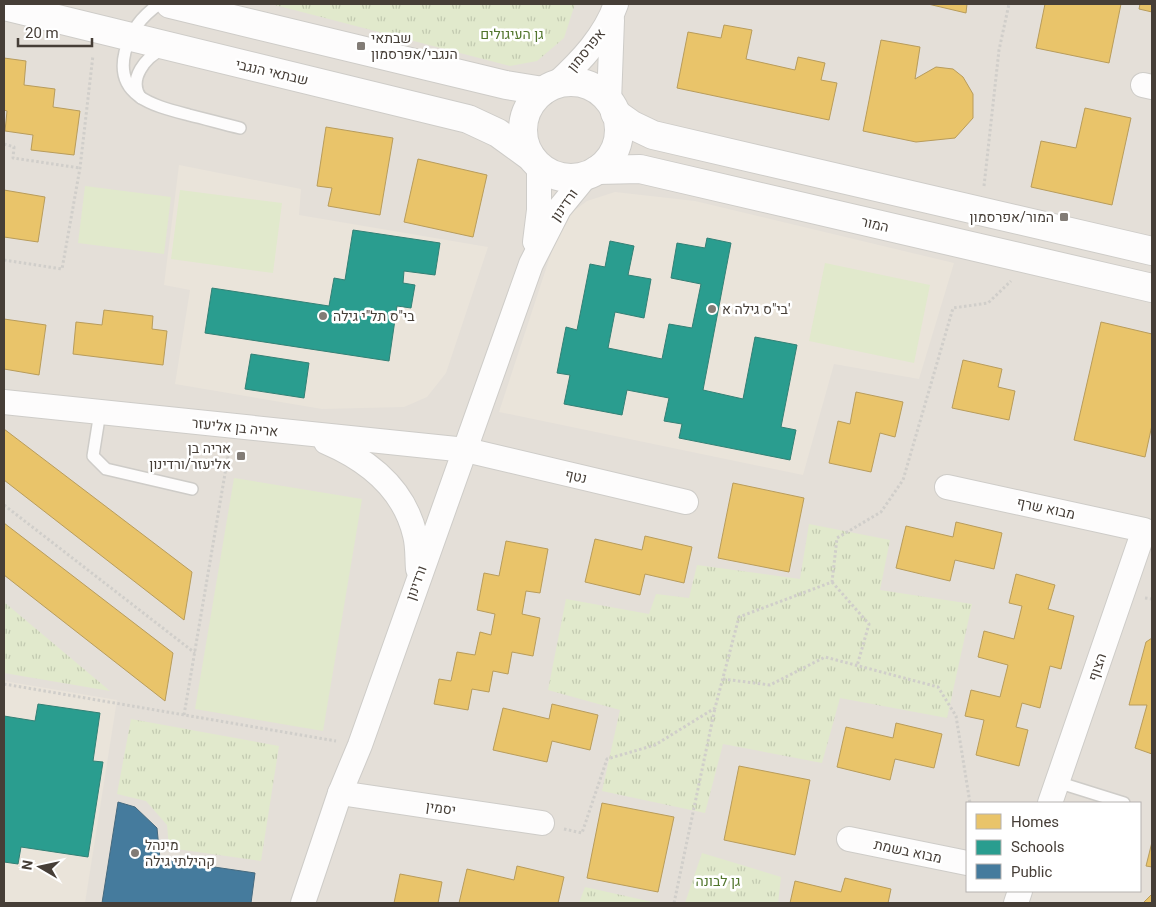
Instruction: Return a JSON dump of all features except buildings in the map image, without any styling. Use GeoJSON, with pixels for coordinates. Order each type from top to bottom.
{"type":"FeatureCollection","features":[{"type":"Feature","properties":{"kind":"street"},"geometry":{"type":"LineString","coordinates":[[170,4],[506,85],[550,88],[571,82],[586,85],[598,91],[632,125],[652,135],[1152,250]]}},
{"type":"Feature","properties":{"kind":"street","name":"שבתאי הנגבי"},"geometry":{"type":"LineString","coordinates":[[4,6],[129,38],[468,119],[498,133],[535,162]]}},
{"type":"Feature","properties":{"kind":"street","name":"אפרסמון"},"geometry":{"type":"LineString","coordinates":[[550,88],[578,64],[596,41],[615,9]]}},
{"type":"Feature","properties":{"kind":"street","name":"אפרסמון"},"geometry":{"type":"LineString","coordinates":[[612,107],[615,9]]}},
{"type":"Feature","properties":{"kind":"street"},"geometry":{"type":"LineString","coordinates":[[550,88],[533,101],[526,114],[523,129],[525,143],[535,162],[562,177],[591,173],[610,156],[618,139],[612,107]]}},
{"type":"Feature","properties":{"kind":"street","name":"ורדינון"},"geometry":{"type":"LineString","coordinates":[[531,264],[539,210],[535,162]]}},
{"type":"Feature","properties":{"kind":"street","name":"המור"},"geometry":{"type":"LineString","coordinates":[[591,173],[640,169],[1152,288]]}},
{"type":"Feature","properties":{"kind":"street","name":"ורדינון"},"geometry":{"type":"LineString","coordinates":[[303,903],[340,793],[360,745],[531,264],[559,209],[591,173]]}},
{"type":"Feature","properties":{"kind":"street","name":"אריה בן אליעזר"},"geometry":{"type":"LineString","coordinates":[[4,402],[466,450]]}},
{"type":"Feature","properties":{"kind":"street"},"geometry":{"type":"LineString","coordinates":[[308,435],[351,453],[373,468],[389,486],[409,515],[416,536],[419,576]]}},
{"type":"Feature","properties":{"kind":"street","name":"נטף"},"geometry":{"type":"LineString","coordinates":[[466,450],[686,502]]}},
{"type":"Feature","properties":{"kind":"street","name":"מבוא שרף"},"geometry":{"type":"LineString","coordinates":[[947,487],[1148,527]]}},
{"type":"Feature","properties":{"kind":"street","name":"הצוף"},"geometry":{"type":"LineString","coordinates":[[1054,792],[1148,527]]}},
{"type":"Feature","properties":{"kind":"street","name":"יסמין"},"geometry":{"type":"LineString","coordinates":[[340,793],[542,823]]}},
{"type":"Feature","properties":{"kind":"street","name":"מבוא בשמת"},"geometry":{"type":"LineString","coordinates":[[849,839],[966,863]]}},
{"type":"Feature","properties":{"kind":"lane"},"geometry":{"type":"LineString","coordinates":[[159,4],[135,26],[129,38],[124,57],[125,79],[135,94],[162,108],[240,128]]}},
{"type":"Feature","properties":{"kind":"lane"},"geometry":{"type":"LineString","coordinates":[[142,99],[139,95],[137,83],[142,67],[152,55],[168,47]]}},
{"type":"Feature","properties":{"kind":"lane"},"geometry":{"type":"LineString","coordinates":[[100,412],[93,456],[106,469],[192,489]]}},
{"type":"Feature","properties":{"kind":"lane"},"geometry":{"type":"LineString","coordinates":[[1054,792],[1118,802]]}},
{"type":"Feature","properties":{"kind":"path"},"geometry":{"type":"LineString","coordinates":[[981,211],[999,50],[1008,4]]}},
{"type":"Feature","properties":{"kind":"path"},"geometry":{"type":"LineString","coordinates":[[4,260],[62,269],[80,168],[96,29]]}},
{"type":"Feature","properties":{"kind":"path"},"geometry":{"type":"LineString","coordinates":[[4,144],[14,147],[13,158],[80,168]]}},
{"type":"Feature","properties":{"kind":"path"},"geometry":{"type":"LineString","coordinates":[[856,666],[869,624],[832,582],[837,538],[881,512],[903,480],[953,308],[988,303],[1033,260]]}},
{"type":"Feature","properties":{"kind":"path"},"geometry":{"type":"LineString","coordinates":[[184,716],[233,426]]}},
{"type":"Feature","properties":{"kind":"path"},"geometry":{"type":"LineString","coordinates":[[4,505],[195,652]]}},
{"type":"Feature","properties":{"kind":"path"},"geometry":{"type":"LineString","coordinates":[[674,903],[715,708],[739,617],[832,582]]}},
{"type":"Feature","properties":{"kind":"path"},"geometry":{"type":"LineString","coordinates":[[723,679],[770,685],[826,657],[938,687],[956,716],[970,802]]}},
{"type":"Feature","properties":{"kind":"path"},"geometry":{"type":"LineString","coordinates":[[4,684],[360,745]]}},
{"type":"Feature","properties":{"kind":"path"},"geometry":{"type":"LineString","coordinates":[[542,823],[582,833],[606,759],[655,745],[715,708]]}},
{"type":"Feature","properties":{"kind":"shaded area"},"geometry":{"type":"Polygon","coordinates":[[[4,4],[1152,4],[1152,903],[4,903],[4,4]]]}},
{"type":"Feature","properties":{"kind":"shaded area"},"geometry":{"type":"Polygon","coordinates":[[[179,165],[301,189],[299,215],[488,247],[446,373],[427,397],[404,407],[322,409],[175,384],[190,290],[164,285],[179,165]]]}},
{"type":"Feature","properties":{"kind":"shaded area"},"geometry":{"type":"Polygon","coordinates":[[[615,192],[695,201],[954,263],[919,379],[834,364],[803,475],[499,412],[562,220],[587,201],[615,192]]]}},
{"type":"Feature","properties":{"kind":"shaded area"},"geometry":{"type":"Polygon","coordinates":[[[4,681],[117,700],[85,903],[4,903],[4,681]]]}},
{"type":"Feature","properties":{"kind":"green space","name":"גן העיגולים"},"geometry":{"type":"Polygon","coordinates":[[[271,4],[575,4],[564,38],[537,61],[510,66],[271,4]]]}},
{"type":"Feature","properties":{"kind":"green space"},"geometry":{"type":"Polygon","coordinates":[[[85,186],[171,197],[164,254],[78,243],[85,186]]]}},
{"type":"Feature","properties":{"kind":"green space"},"geometry":{"type":"Polygon","coordinates":[[[180,190],[282,203],[273,273],[171,259],[180,190]]]}},
{"type":"Feature","properties":{"kind":"green space"},"geometry":{"type":"Polygon","coordinates":[[[825,263],[930,285],[914,363],[809,341],[825,263]]]}},
{"type":"Feature","properties":{"kind":"green space"},"geometry":{"type":"Polygon","coordinates":[[[234,478],[362,499],[323,731],[195,709],[234,478]]]}},
{"type":"Feature","properties":{"kind":"green space"},"geometry":{"type":"Polygon","coordinates":[[[809,524],[890,540],[880,590],[972,604],[947,718],[840,698],[822,763],[723,744],[705,813],[602,791],[620,710],[548,690],[566,599],[649,614],[656,594],[689,598],[697,565],[800,579],[809,524]]]}},
{"type":"Feature","properties":{"kind":"green space"},"geometry":{"type":"Polygon","coordinates":[[[4,602],[110,691],[4,673],[4,602]]]}},
{"type":"Feature","properties":{"kind":"green space"},"geometry":{"type":"Polygon","coordinates":[[[131,719],[279,746],[261,861],[169,848],[167,825],[146,801],[117,794],[131,719]]]}},
{"type":"Feature","properties":{"kind":"green space","name":"גן לבונה"},"geometry":{"type":"Polygon","coordinates":[[[702,853],[781,877],[778,903],[685,903],[702,853]]]}},
{"type":"Feature","properties":{"kind":"green space","name":"גן לבונה"},"geometry":{"type":"Polygon","coordinates":[[[585,887],[657,903],[579,903],[585,887]]]}},
{"type":"Feature","properties":{"kind":"place","name":"שבתאי הנגבי/אפרסמון"},"geometry":{"type":"Point","coordinates":[361,46]}},
{"type":"Feature","properties":{"kind":"place","name":"המור/אפרסמון"},"geometry":{"type":"Point","coordinates":[1064,217]}},
{"type":"Feature","properties":{"kind":"place","name":"בי\"ס גילה א'"},"geometry":{"type":"Point","coordinates":[712,309]}},
{"type":"Feature","properties":{"kind":"place","name":"בי\"ס תל\"י גילה"},"geometry":{"type":"Point","coordinates":[323,316]}},
{"type":"Feature","properties":{"kind":"place","name":"אריה בן אליעזר/ורדינון"},"geometry":{"type":"Point","coordinates":[241,456]}},
{"type":"Feature","properties":{"kind":"place","name":"מינהל קהילתי גילה"},"geometry":{"type":"Point","coordinates":[135,853]}}]}
